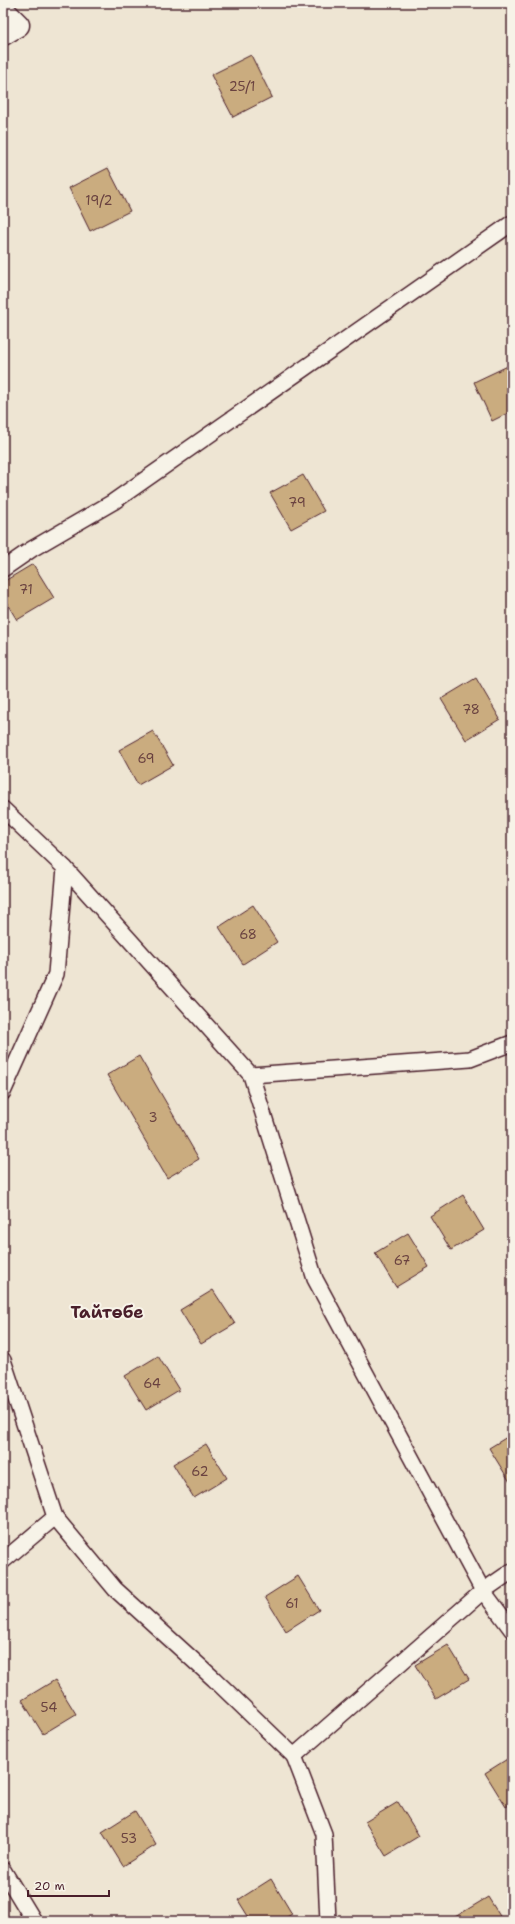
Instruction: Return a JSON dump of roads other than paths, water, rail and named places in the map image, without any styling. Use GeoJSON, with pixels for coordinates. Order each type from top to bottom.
{"type":"FeatureCollection","features":[{"type":"Feature","properties":{"kind":"street"},"geometry":{"type":"LineString","coordinates":[[3,10],[18,25],[3,34]]}},
{"type":"Feature","properties":{"kind":"lane"},"geometry":{"type":"LineString","coordinates":[[3,569],[32,549],[113,502],[512,223]]}},
{"type":"Feature","properties":{"kind":"lane"},"geometry":{"type":"LineString","coordinates":[[3,809],[65,868],[251,1075],[315,1279],[483,1591],[512,1630]]}},
{"type":"Feature","properties":{"kind":"lane"},"geometry":{"type":"LineString","coordinates":[[3,1092],[56,974],[65,868]]}},
{"type":"Feature","properties":{"kind":"lane"},"geometry":{"type":"LineString","coordinates":[[251,1075],[470,1059],[512,1043]]}},
{"type":"Feature","properties":{"kind":"lane"},"geometry":{"type":"LineString","coordinates":[[3,1360],[55,1517],[116,1589],[214,1679],[294,1756],[324,1834],[328,1921]]}},
{"type":"Feature","properties":{"kind":"lane"},"geometry":{"type":"LineString","coordinates":[[3,1560],[55,1517]]}},
{"type":"Feature","properties":{"kind":"lane"},"geometry":{"type":"LineString","coordinates":[[294,1756],[483,1591],[512,1571]]}},
{"type":"Feature","properties":{"kind":"lane"},"geometry":{"type":"LineString","coordinates":[[3,1870],[34,1921]]}},
{"type":"Feature","properties":{"kind":"district","name":"Тайтөбе"},"geometry":{"type":"Point","coordinates":[107,1312]}}]}
